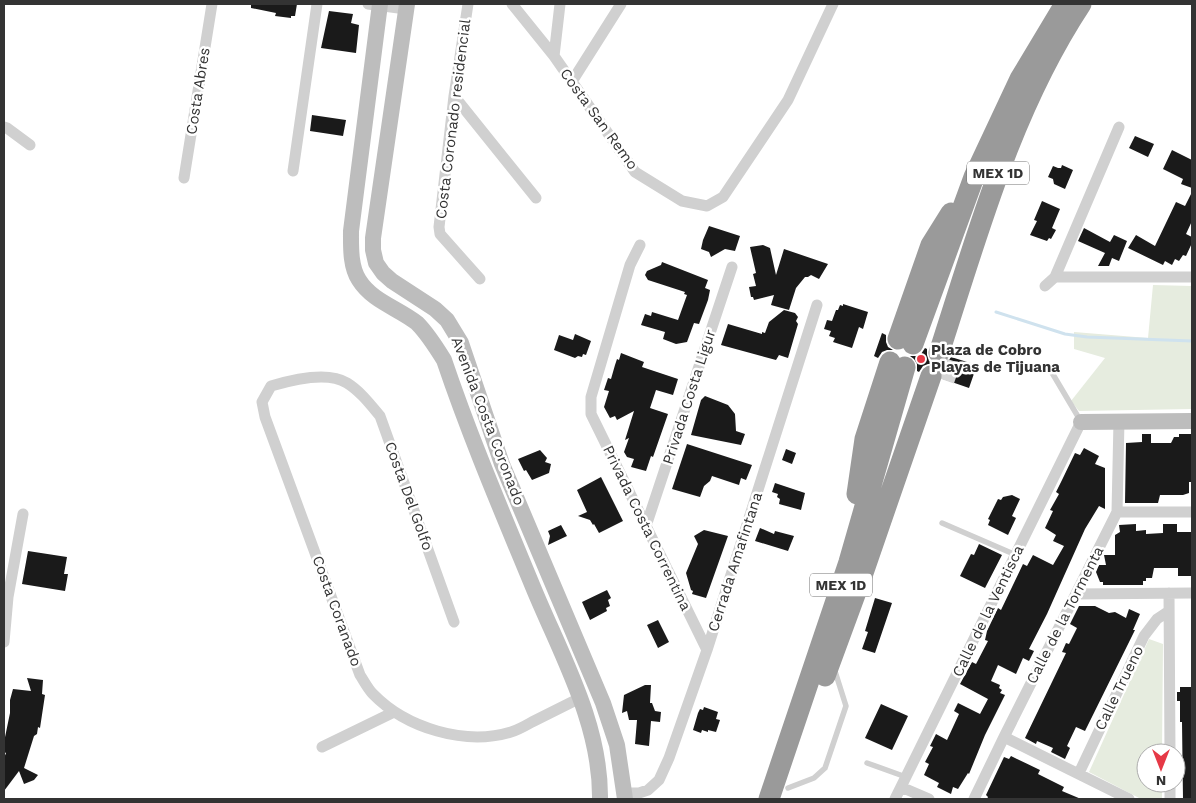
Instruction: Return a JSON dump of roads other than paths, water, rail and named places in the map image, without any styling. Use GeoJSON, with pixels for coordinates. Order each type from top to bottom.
{"type":"FeatureCollection","features":[{"type":"Feature","properties":{"kind":"highway","name":"MEX 1D"},"geometry":{"type":"LineString","coordinates":[[906,342],[931,245],[974,177],[1020,79],[1064,4]]}},
{"type":"Feature","properties":{"kind":"highway","name":"MEX 1D"},"geometry":{"type":"LineString","coordinates":[[945,355],[992,235],[999,170],[1019,118],[1035,84],[1081,4]]}},
{"type":"Feature","properties":{"kind":"highway"},"geometry":{"type":"LineString","coordinates":[[856,566],[865,439],[898,364]]}},
{"type":"Feature","properties":{"kind":"highway","name":"MEX 1D"},"geometry":{"type":"LineString","coordinates":[[769,799],[856,566],[938,378]]}},
{"type":"Feature","properties":{"kind":"highway","name":"MEX 1D"},"geometry":{"type":"LineString","coordinates":[[786,793],[831,660],[856,566]]}},
{"type":"Feature","properties":{"kind":"street","name":"Costa Abres"},"geometry":{"type":"LineString","coordinates":[[184,178],[212,4]]}},
{"type":"Feature","properties":{"kind":"street"},"geometry":{"type":"LineString","coordinates":[[293,171],[317,4]]}},
{"type":"Feature","properties":{"kind":"street"},"geometry":{"type":"LineString","coordinates":[[376,4],[406,7]]}},
{"type":"Feature","properties":{"kind":"street","name":"Avenida Costa Coronado"},"geometry":{"type":"LineString","coordinates":[[376,4],[351,231],[351,257],[358,279],[364,286],[376,298],[416,323],[434,342],[444,360],[532,586],[580,698],[596,750],[601,784],[600,799]]}},
{"type":"Feature","properties":{"kind":"street","name":"Costa Coronado residencial"},"geometry":{"type":"LineString","coordinates":[[468,4],[454,96],[439,228],[440,234],[480,279]]}},
{"type":"Feature","properties":{"kind":"street","name":"Costa San Remo"},"geometry":{"type":"LineString","coordinates":[[512,4],[554,56],[571,83],[636,172],[682,201],[707,206],[723,197],[788,100],[833,4]]}},
{"type":"Feature","properties":{"kind":"street"},"geometry":{"type":"LineString","coordinates":[[554,56],[560,4]]}},
{"type":"Feature","properties":{"kind":"street"},"geometry":{"type":"LineString","coordinates":[[571,83],[621,4]]}},
{"type":"Feature","properties":{"kind":"street","name":"Avenida Costa Coronado"},"geometry":{"type":"LineString","coordinates":[[406,7],[373,238],[376,263],[392,281],[435,309],[447,320],[461,343],[502,464],[603,703],[617,745],[625,796]]}},
{"type":"Feature","properties":{"kind":"street"},"geometry":{"type":"LineString","coordinates":[[454,96],[536,198]]}},
{"type":"Feature","properties":{"kind":"street"},"geometry":{"type":"LineString","coordinates":[[4,127],[30,144]]}},
{"type":"Feature","properties":{"kind":"street"},"geometry":{"type":"LineString","coordinates":[[1045,286],[1055,277],[1119,127]]}},
{"type":"Feature","properties":{"kind":"street","name":"Privada Costa Correntina"},"geometry":{"type":"LineString","coordinates":[[640,245],[630,265],[590,405],[591,414],[707,650]]}},
{"type":"Feature","properties":{"kind":"street","name":"Privada Costa Ligur"},"geometry":{"type":"LineString","coordinates":[[646,526],[732,267]]}},
{"type":"Feature","properties":{"kind":"street"},"geometry":{"type":"LineString","coordinates":[[1055,277],[1191,275]]}},
{"type":"Feature","properties":{"kind":"street","name":"Cerrada Amafintana"},"geometry":{"type":"LineString","coordinates":[[625,796],[648,790],[659,780],[669,758],[707,650],[817,305]]}},
{"type":"Feature","properties":{"kind":"street","name":"Costa Coranado"},"geometry":{"type":"LineString","coordinates":[[346,382],[329,378],[312,378],[271,386],[262,402],[264,417],[360,675],[372,693],[394,712],[423,727],[447,734],[492,736],[512,732],[580,698]]}},
{"type":"Feature","properties":{"kind":"street","name":"Costa Del Golfo"},"geometry":{"type":"LineString","coordinates":[[346,382],[366,399],[380,416],[454,622]]}},
{"type":"Feature","properties":{"kind":"street","name":"Calle de la Tormenta"},"geometry":{"type":"LineString","coordinates":[[974,799],[1117,512],[1118,421]]}},
{"type":"Feature","properties":{"kind":"street"},"geometry":{"type":"LineString","coordinates":[[1082,422],[1192,421]]}},
{"type":"Feature","properties":{"kind":"street","name":"Calle de la Ventisca"},"geometry":{"type":"LineString","coordinates":[[895,799],[1082,422]]}},
{"type":"Feature","properties":{"kind":"street"},"geometry":{"type":"LineString","coordinates":[[1117,512],[1192,512]]}},
{"type":"Feature","properties":{"kind":"street"},"geometry":{"type":"LineString","coordinates":[[4,642],[6,594],[23,514]]}},
{"type":"Feature","properties":{"kind":"street"},"geometry":{"type":"LineString","coordinates":[[532,586],[551,578]]}},
{"type":"Feature","properties":{"kind":"street"},"geometry":{"type":"LineString","coordinates":[[1169,593],[1170,743]]}},
{"type":"Feature","properties":{"kind":"street"},"geometry":{"type":"LineString","coordinates":[[1076,594],[1192,593]]}},
{"type":"Feature","properties":{"kind":"street","name":"Calle Trueno"},"geometry":{"type":"LineString","coordinates":[[1079,773],[1144,636],[1157,619],[1169,611]]}},
{"type":"Feature","properties":{"kind":"street"},"geometry":{"type":"LineString","coordinates":[[322,747],[394,712]]}},
{"type":"Feature","properties":{"kind":"street"},"geometry":{"type":"LineString","coordinates":[[1004,736],[1129,799]]}},
{"type":"Feature","properties":{"kind":"street"},"geometry":{"type":"LineString","coordinates":[[904,782],[929,799]]}},
{"type":"Feature","properties":{"kind":"lane"},"geometry":{"type":"LineString","coordinates":[[1048,366],[1082,422]]}},
{"type":"Feature","properties":{"kind":"lane"},"geometry":{"type":"LineString","coordinates":[[942,523],[1016,554]]}},
{"type":"Feature","properties":{"kind":"lane"},"geometry":{"type":"LineString","coordinates":[[786,793],[814,778],[825,768],[843,715],[846,706],[831,660]]}},
{"type":"Feature","properties":{"kind":"lane"},"geometry":{"type":"LineString","coordinates":[[867,762],[904,782]]}},
{"type":"Feature","properties":{"kind":"waterway"},"geometry":{"type":"LineString","coordinates":[[996,312],[1065,334],[1087,337],[1192,341]]}},
{"type":"Feature","properties":{"kind":"tunnel"},"geometry":{"type":"LineString","coordinates":[[944,380],[952,357]]}},
{"type":"Feature","properties":{"kind":"place","name":"Plaza de Cobro Playas de Tijuana"},"geometry":{"type":"Point","coordinates":[921,359]}}]}
